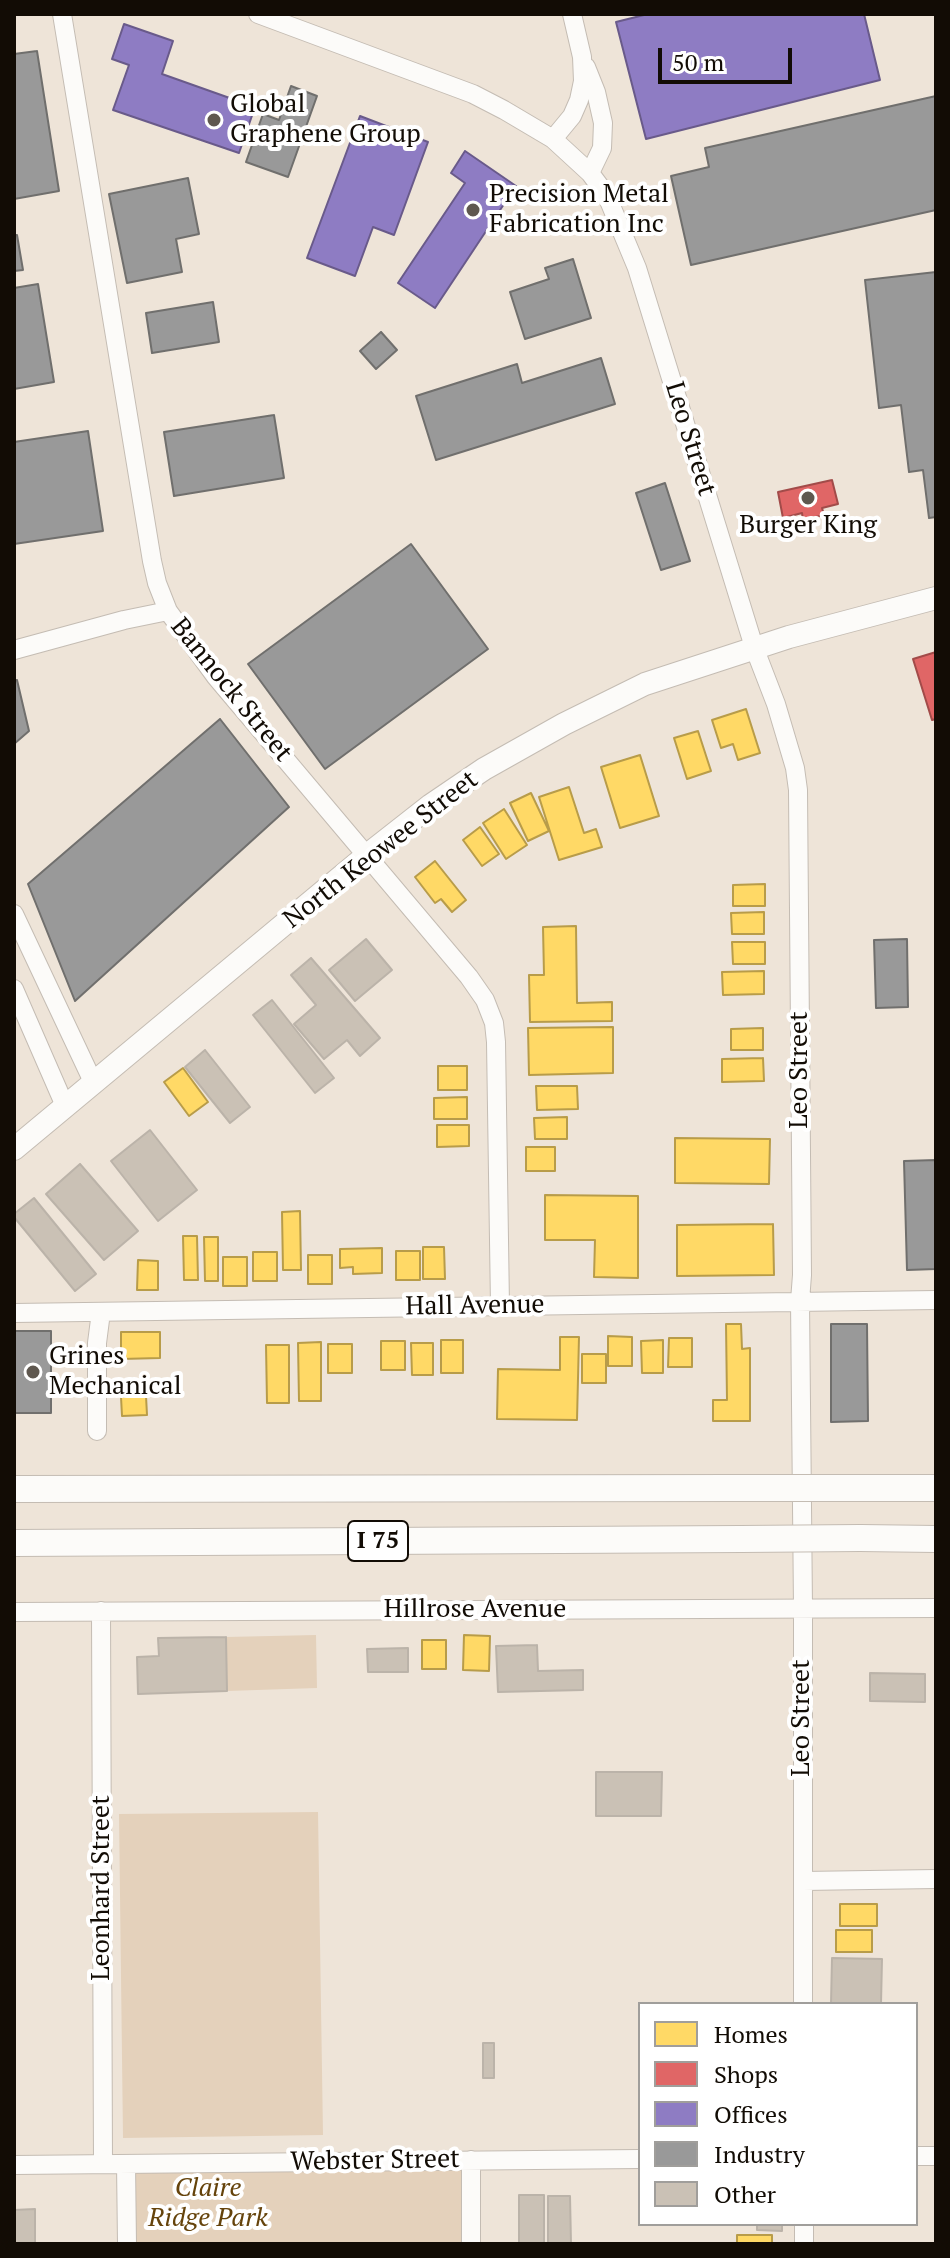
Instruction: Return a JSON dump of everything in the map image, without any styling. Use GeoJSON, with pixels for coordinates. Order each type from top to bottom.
{"type":"FeatureCollection","features":[{"type":"Feature","properties":{"kind":"highway","name":"I 75"},"geometry":{"type":"LineString","coordinates":[[14,1489],[936,1488]]}},
{"type":"Feature","properties":{"kind":"highway","name":"I 75"},"geometry":{"type":"LineString","coordinates":[[14,1543],[936,1539]]}},
{"type":"Feature","properties":{"kind":"main road","name":"North Keowee Street"},"geometry":{"type":"LineString","coordinates":[[14,1149],[366,856],[431,805],[484,769],[564,724],[645,684],[754,647],[936,598]]}},
{"type":"Feature","properties":{"kind":"street","name":"Bannock Street"},"geometry":{"type":"LineString","coordinates":[[62,14],[152,561],[168,611],[216,677],[469,977],[485,1000],[494,1023],[496,1042],[500,1306]]}},
{"type":"Feature","properties":{"kind":"street","name":"Leo Street"},"geometry":{"type":"LineString","coordinates":[[258,14],[473,94],[504,110],[553,139],[590,173],[607,196],[637,268],[754,647],[776,704],[795,768],[798,790],[802,1275],[803,2002]]}},
{"type":"Feature","properties":{"kind":"street"},"geometry":{"type":"LineString","coordinates":[[572,14],[603,123],[602,148],[590,173]]}},
{"type":"Feature","properties":{"kind":"street"},"geometry":{"type":"LineString","coordinates":[[553,139],[572,116],[579,100],[583,81],[582,57]]}},
{"type":"Feature","properties":{"kind":"street"},"geometry":{"type":"LineString","coordinates":[[14,650],[168,611]]}},
{"type":"Feature","properties":{"kind":"street"},"geometry":{"type":"LineString","coordinates":[[14,914],[94,1084]]}},
{"type":"Feature","properties":{"kind":"street"},"geometry":{"type":"LineString","coordinates":[[14,989],[65,1106]]}},
{"type":"Feature","properties":{"kind":"street","name":"Hall Avenue"},"geometry":{"type":"LineString","coordinates":[[14,1313],[936,1300]]}},
{"type":"Feature","properties":{"kind":"street"},"geometry":{"type":"LineString","coordinates":[[97,1431],[97,1343],[101,1312]]}},
{"type":"Feature","properties":{"kind":"street","name":"Hillrose Avenue"},"geometry":{"type":"LineString","coordinates":[[14,1612],[936,1608]]}},
{"type":"Feature","properties":{"kind":"street","name":"Leonhard Street"},"geometry":{"type":"LineString","coordinates":[[101,1611],[103,2164]]}},
{"type":"Feature","properties":{"kind":"street"},"geometry":{"type":"LineString","coordinates":[[803,1881],[936,1879]]}},
{"type":"Feature","properties":{"kind":"street","name":"Webster Street"},"geometry":{"type":"LineString","coordinates":[[14,2165],[638,2159]]}},
{"type":"Feature","properties":{"kind":"street"},"geometry":{"type":"LineString","coordinates":[[471,2160],[471,2244]]}},
{"type":"Feature","properties":{"kind":"street"},"geometry":{"type":"LineString","coordinates":[[126,2164],[127,2244]]}},
{"type":"Feature","properties":{"kind":"green space"},"geometry":{"type":"Polygon","coordinates":[[[316,1635],[317,1688],[227,1691],[226,1637],[316,1635]]]}},
{"type":"Feature","properties":{"kind":"green space"},"geometry":{"type":"Polygon","coordinates":[[[318,1812],[323,2135],[123,2138],[119,1814],[318,1812]]]}},
{"type":"Feature","properties":{"kind":"green space","name":"Claire Ridge Park"},"geometry":{"type":"Polygon","coordinates":[[[471,2160],[471,2244],[127,2244],[126,2164],[471,2160]]]}},
{"type":"Feature","properties":{"kind":"building: Homes"},"geometry":{"type":"Polygon","coordinates":[[[746,709],[760,753],[738,760],[733,744],[721,748],[712,720],[746,709]]]}},
{"type":"Feature","properties":{"kind":"building: Homes"},"geometry":{"type":"Polygon","coordinates":[[[698,731],[711,771],[687,779],[674,738],[698,731]]]}},
{"type":"Feature","properties":{"kind":"building: Homes"},"geometry":{"type":"Polygon","coordinates":[[[640,755],[659,816],[620,828],[601,767],[640,755]]]}},
{"type":"Feature","properties":{"kind":"building: Homes"},"geometry":{"type":"Polygon","coordinates":[[[569,787],[584,833],[596,829],[602,847],[559,860],[539,797],[569,787]]]}},
{"type":"Feature","properties":{"kind":"building: Homes"},"geometry":{"type":"Polygon","coordinates":[[[531,793],[549,831],[528,841],[510,803],[531,793]]]}},
{"type":"Feature","properties":{"kind":"building: Homes"},"geometry":{"type":"Polygon","coordinates":[[[504,809],[527,845],[506,859],[483,823],[504,809]]]}},
{"type":"Feature","properties":{"kind":"building: Homes"},"geometry":{"type":"Polygon","coordinates":[[[480,827],[499,854],[482,866],[463,840],[480,827]]]}},
{"type":"Feature","properties":{"kind":"building: Homes"},"geometry":{"type":"Polygon","coordinates":[[[435,861],[466,900],[452,912],[441,899],[435,903],[415,877],[435,861]]]}},
{"type":"Feature","properties":{"kind":"building: Homes"},"geometry":{"type":"Polygon","coordinates":[[[765,884],[765,906],[733,906],[733,885],[765,884]]]}},
{"type":"Feature","properties":{"kind":"building: Homes"},"geometry":{"type":"Polygon","coordinates":[[[764,912],[764,934],[732,934],[731,913],[764,912]]]}},
{"type":"Feature","properties":{"kind":"building: Homes"},"geometry":{"type":"Polygon","coordinates":[[[576,926],[577,1003],[612,1002],[612,1021],[530,1022],[529,975],[544,975],[543,927],[576,926]]]}},
{"type":"Feature","properties":{"kind":"building: Homes"},"geometry":{"type":"Polygon","coordinates":[[[732,942],[765,942],[765,964],[733,964],[732,942]]]}},
{"type":"Feature","properties":{"kind":"building: Homes"},"geometry":{"type":"Polygon","coordinates":[[[764,971],[764,994],[723,995],[722,972],[764,971]]]}},
{"type":"Feature","properties":{"kind":"building: Homes"},"geometry":{"type":"Polygon","coordinates":[[[613,1027],[613,1073],[529,1075],[528,1028],[613,1027]]]}},
{"type":"Feature","properties":{"kind":"building: Homes"},"geometry":{"type":"Polygon","coordinates":[[[763,1028],[763,1050],[731,1050],[731,1029],[763,1028]]]}},
{"type":"Feature","properties":{"kind":"building: Homes"},"geometry":{"type":"Polygon","coordinates":[[[763,1058],[764,1081],[722,1082],[722,1059],[763,1058]]]}},
{"type":"Feature","properties":{"kind":"building: Homes"},"geometry":{"type":"Polygon","coordinates":[[[438,1066],[467,1066],[467,1090],[438,1090],[438,1066]]]}},
{"type":"Feature","properties":{"kind":"building: Homes"},"geometry":{"type":"Polygon","coordinates":[[[183,1068],[208,1102],[189,1116],[164,1082],[183,1068]]]}},
{"type":"Feature","properties":{"kind":"building: Homes"},"geometry":{"type":"Polygon","coordinates":[[[536,1086],[577,1086],[578,1109],[537,1110],[536,1086]]]}},
{"type":"Feature","properties":{"kind":"building: Homes"},"geometry":{"type":"Polygon","coordinates":[[[467,1097],[467,1119],[434,1119],[434,1098],[467,1097]]]}},
{"type":"Feature","properties":{"kind":"building: Homes"},"geometry":{"type":"Polygon","coordinates":[[[567,1117],[567,1139],[535,1139],[534,1118],[567,1117]]]}},
{"type":"Feature","properties":{"kind":"building: Homes"},"geometry":{"type":"Polygon","coordinates":[[[437,1125],[469,1125],[469,1146],[437,1147],[437,1125]]]}},
{"type":"Feature","properties":{"kind":"building: Homes"},"geometry":{"type":"Polygon","coordinates":[[[675,1138],[770,1139],[769,1184],[675,1183],[675,1138]]]}},
{"type":"Feature","properties":{"kind":"building: Homes"},"geometry":{"type":"Polygon","coordinates":[[[526,1147],[555,1147],[555,1171],[526,1171],[526,1147]]]}},
{"type":"Feature","properties":{"kind":"building: Homes"},"geometry":{"type":"Polygon","coordinates":[[[545,1195],[638,1196],[638,1278],[594,1277],[595,1240],[545,1240],[545,1195]]]}},
{"type":"Feature","properties":{"kind":"building: Homes"},"geometry":{"type":"Polygon","coordinates":[[[300,1211],[301,1270],[283,1270],[282,1212],[300,1211]]]}},
{"type":"Feature","properties":{"kind":"building: Homes"},"geometry":{"type":"Polygon","coordinates":[[[773,1224],[774,1275],[677,1276],[677,1225],[773,1224]]]}},
{"type":"Feature","properties":{"kind":"building: Homes"},"geometry":{"type":"Polygon","coordinates":[[[183,1236],[197,1236],[198,1280],[184,1280],[183,1236]]]}},
{"type":"Feature","properties":{"kind":"building: Homes"},"geometry":{"type":"Polygon","coordinates":[[[204,1237],[218,1237],[218,1281],[205,1281],[204,1237]]]}},
{"type":"Feature","properties":{"kind":"building: Homes"},"geometry":{"type":"Polygon","coordinates":[[[423,1247],[444,1247],[445,1279],[423,1279],[423,1247]]]}},
{"type":"Feature","properties":{"kind":"building: Homes"},"geometry":{"type":"Polygon","coordinates":[[[382,1248],[382,1273],[353,1274],[353,1267],[340,1268],[340,1249],[382,1248]]]}},
{"type":"Feature","properties":{"kind":"building: Homes"},"geometry":{"type":"Polygon","coordinates":[[[396,1251],[420,1251],[420,1280],[396,1280],[396,1251]]]}},
{"type":"Feature","properties":{"kind":"building: Homes"},"geometry":{"type":"Polygon","coordinates":[[[253,1252],[277,1252],[277,1281],[253,1281],[253,1252]]]}},
{"type":"Feature","properties":{"kind":"building: Homes"},"geometry":{"type":"Polygon","coordinates":[[[308,1255],[332,1255],[332,1284],[308,1284],[308,1255]]]}},
{"type":"Feature","properties":{"kind":"building: Homes"},"geometry":{"type":"Polygon","coordinates":[[[223,1257],[247,1257],[247,1286],[223,1286],[223,1257]]]}},
{"type":"Feature","properties":{"kind":"building: Homes"},"geometry":{"type":"Polygon","coordinates":[[[138,1260],[158,1261],[158,1290],[137,1290],[138,1260]]]}},
{"type":"Feature","properties":{"kind":"building: Homes"},"geometry":{"type":"Polygon","coordinates":[[[726,1324],[741,1324],[742,1349],[750,1348],[750,1421],[713,1421],[713,1400],[727,1400],[726,1324]]]}},
{"type":"Feature","properties":{"kind":"building: Homes"},"geometry":{"type":"Polygon","coordinates":[[[121,1332],[160,1332],[160,1358],[121,1359],[121,1332]]]}},
{"type":"Feature","properties":{"kind":"building: Homes"},"geometry":{"type":"Polygon","coordinates":[[[608,1336],[632,1337],[632,1366],[608,1366],[608,1336]]]}},
{"type":"Feature","properties":{"kind":"building: Homes"},"geometry":{"type":"Polygon","coordinates":[[[560,1337],[579,1337],[577,1420],[497,1419],[498,1369],[560,1370],[560,1337]]]}},
{"type":"Feature","properties":{"kind":"building: Homes"},"geometry":{"type":"Polygon","coordinates":[[[669,1338],[692,1338],[692,1367],[668,1367],[669,1338]]]}},
{"type":"Feature","properties":{"kind":"building: Homes"},"geometry":{"type":"Polygon","coordinates":[[[441,1340],[463,1340],[463,1373],[441,1373],[441,1340]]]}},
{"type":"Feature","properties":{"kind":"building: Homes"},"geometry":{"type":"Polygon","coordinates":[[[663,1340],[663,1373],[642,1373],[641,1341],[663,1340]]]}},
{"type":"Feature","properties":{"kind":"building: Homes"},"geometry":{"type":"Polygon","coordinates":[[[381,1341],[405,1341],[405,1370],[381,1370],[381,1341]]]}},
{"type":"Feature","properties":{"kind":"building: Homes"},"geometry":{"type":"Polygon","coordinates":[[[321,1342],[321,1401],[299,1401],[298,1343],[321,1342]]]}},
{"type":"Feature","properties":{"kind":"building: Homes"},"geometry":{"type":"Polygon","coordinates":[[[411,1343],[433,1343],[433,1375],[412,1375],[411,1343]]]}},
{"type":"Feature","properties":{"kind":"building: Homes"},"geometry":{"type":"Polygon","coordinates":[[[328,1344],[352,1344],[352,1373],[328,1373],[328,1344]]]}},
{"type":"Feature","properties":{"kind":"building: Homes"},"geometry":{"type":"Polygon","coordinates":[[[266,1345],[289,1345],[289,1403],[267,1403],[266,1345]]]}},
{"type":"Feature","properties":{"kind":"building: Homes"},"geometry":{"type":"Polygon","coordinates":[[[582,1354],[606,1354],[606,1383],[582,1383],[582,1354]]]}},
{"type":"Feature","properties":{"kind":"building: Homes"},"geometry":{"type":"Polygon","coordinates":[[[146,1396],[147,1415],[122,1416],[121,1397],[146,1396]]]}},
{"type":"Feature","properties":{"kind":"building: Homes"},"geometry":{"type":"Polygon","coordinates":[[[464,1635],[490,1636],[489,1671],[463,1670],[464,1635]]]}},
{"type":"Feature","properties":{"kind":"building: Homes"},"geometry":{"type":"Polygon","coordinates":[[[422,1640],[446,1640],[446,1669],[422,1669],[422,1640]]]}},
{"type":"Feature","properties":{"kind":"building: Homes"},"geometry":{"type":"Polygon","coordinates":[[[840,1904],[877,1904],[877,1926],[840,1926],[840,1904]]]}},
{"type":"Feature","properties":{"kind":"building: Homes"},"geometry":{"type":"Polygon","coordinates":[[[836,1930],[872,1930],[872,1952],[836,1952],[836,1930]]]}},
{"type":"Feature","properties":{"kind":"building: Homes"},"geometry":{"type":"Polygon","coordinates":[[[737,2235],[772,2235],[772,2244],[737,2244],[737,2235]]]}},
{"type":"Feature","properties":{"kind":"building: Shops","name":"Burger King"},"geometry":{"type":"Polygon","coordinates":[[[832,480],[838,504],[822,508],[824,515],[803,520],[802,513],[783,518],[778,492],[832,480]]]}},
{"type":"Feature","properties":{"kind":"building: Shops"},"geometry":{"type":"Polygon","coordinates":[[[936,652],[936,719],[932,720],[913,659],[936,652]]]}},
{"type":"Feature","properties":{"kind":"building: Offices"},"geometry":{"type":"Polygon","coordinates":[[[648,14],[864,14],[880,80],[646,139],[616,22],[648,14]]]}},
{"type":"Feature","properties":{"kind":"building: Offices"},"geometry":{"type":"Polygon","coordinates":[[[124,24],[173,41],[162,74],[255,107],[239,153],[113,110],[129,65],[112,59],[124,24]]]}},
{"type":"Feature","properties":{"kind":"building: Offices"},"geometry":{"type":"Polygon","coordinates":[[[360,116],[428,142],[394,235],[373,227],[355,276],[307,258],[360,116]]]}},
{"type":"Feature","properties":{"kind":"building: Offices"},"geometry":{"type":"Polygon","coordinates":[[[465,151],[516,186],[435,308],[398,283],[465,183],[451,173],[465,151]]]}},
{"type":"Feature","properties":{"kind":"building: Industry"},"geometry":{"type":"Polygon","coordinates":[[[37,51],[59,191],[14,199],[14,54],[37,51]]]}},
{"type":"Feature","properties":{"kind":"building: Industry"},"geometry":{"type":"Polygon","coordinates":[[[291,86],[317,96],[288,177],[246,162],[263,114],[279,120],[291,86]]]}},
{"type":"Feature","properties":{"kind":"building: Industry"},"geometry":{"type":"Polygon","coordinates":[[[936,96],[936,210],[691,265],[671,176],[709,167],[705,148],[936,96]]]}},
{"type":"Feature","properties":{"kind":"building: Industry"},"geometry":{"type":"Polygon","coordinates":[[[188,178],[199,234],[176,239],[182,272],[127,283],[109,194],[188,178]]]}},
{"type":"Feature","properties":{"kind":"building: Industry"},"geometry":{"type":"Polygon","coordinates":[[[14,235],[17,235],[23,270],[14,271],[14,235]]]}},
{"type":"Feature","properties":{"kind":"building: Industry"},"geometry":{"type":"Polygon","coordinates":[[[573,259],[591,318],[525,339],[510,292],[549,279],[545,268],[573,259]]]}},
{"type":"Feature","properties":{"kind":"building: Industry"},"geometry":{"type":"Polygon","coordinates":[[[936,272],[936,517],[929,518],[923,470],[909,472],[901,405],[879,408],[865,280],[936,272]]]}},
{"type":"Feature","properties":{"kind":"building: Industry"},"geometry":{"type":"Polygon","coordinates":[[[38,284],[54,382],[14,389],[14,288],[38,284]]]}},
{"type":"Feature","properties":{"kind":"building: Industry"},"geometry":{"type":"Polygon","coordinates":[[[213,302],[219,342],[152,353],[146,313],[213,302]]]}},
{"type":"Feature","properties":{"kind":"building: Industry"},"geometry":{"type":"Polygon","coordinates":[[[381,332],[397,350],[376,369],[360,351],[381,332]]]}},
{"type":"Feature","properties":{"kind":"building: Industry"},"geometry":{"type":"Polygon","coordinates":[[[601,358],[615,404],[436,460],[416,396],[517,364],[522,383],[601,358]]]}},
{"type":"Feature","properties":{"kind":"building: Industry"},"geometry":{"type":"Polygon","coordinates":[[[274,415],[284,478],[174,496],[164,432],[274,415]]]}},
{"type":"Feature","properties":{"kind":"building: Industry"},"geometry":{"type":"Polygon","coordinates":[[[88,431],[103,531],[14,544],[14,442],[88,431]]]}},
{"type":"Feature","properties":{"kind":"building: Industry"},"geometry":{"type":"Polygon","coordinates":[[[665,483],[690,561],[661,570],[636,493],[665,483]]]}},
{"type":"Feature","properties":{"kind":"building: Industry"},"geometry":{"type":"Polygon","coordinates":[[[411,544],[488,649],[325,769],[248,664],[411,544]]]}},
{"type":"Feature","properties":{"kind":"building: Industry"},"geometry":{"type":"Polygon","coordinates":[[[17,680],[29,731],[14,744],[14,681],[17,680]]]}},
{"type":"Feature","properties":{"kind":"building: Industry"},"geometry":{"type":"Polygon","coordinates":[[[220,719],[289,807],[75,1001],[28,884],[220,719]]]}},
{"type":"Feature","properties":{"kind":"building: Industry"},"geometry":{"type":"Polygon","coordinates":[[[907,939],[908,1007],[876,1008],[874,940],[907,939]]]}},
{"type":"Feature","properties":{"kind":"building: Industry"},"geometry":{"type":"Polygon","coordinates":[[[936,1160],[936,1269],[907,1270],[904,1161],[936,1160]]]}},
{"type":"Feature","properties":{"kind":"building: Industry"},"geometry":{"type":"Polygon","coordinates":[[[831,1324],[867,1324],[868,1421],[831,1422],[831,1324]]]}},
{"type":"Feature","properties":{"kind":"building: Industry","name":"Grines Mechanical"},"geometry":{"type":"Polygon","coordinates":[[[14,1331],[51,1331],[51,1413],[14,1413],[14,1331]]]}},
{"type":"Feature","properties":{"kind":"building: Other"},"geometry":{"type":"Polygon","coordinates":[[[366,939],[392,970],[355,1001],[329,970],[366,939]]]}},
{"type":"Feature","properties":{"kind":"building: Other"},"geometry":{"type":"Polygon","coordinates":[[[311,958],[380,1038],[360,1056],[347,1040],[324,1059],[294,1024],[316,1005],[291,975],[311,958]]]}},
{"type":"Feature","properties":{"kind":"building: Other"},"geometry":{"type":"Polygon","coordinates":[[[272,1000],[334,1078],[315,1093],[253,1015],[272,1000]]]}},
{"type":"Feature","properties":{"kind":"building: Other"},"geometry":{"type":"Polygon","coordinates":[[[205,1050],[250,1107],[230,1123],[185,1067],[205,1050]]]}},
{"type":"Feature","properties":{"kind":"building: Other"},"geometry":{"type":"Polygon","coordinates":[[[150,1130],[197,1190],[158,1221],[111,1161],[150,1130]]]}},
{"type":"Feature","properties":{"kind":"building: Other"},"geometry":{"type":"Polygon","coordinates":[[[80,1164],[138,1231],[104,1260],[46,1194],[80,1164]]]}},
{"type":"Feature","properties":{"kind":"building: Other"},"geometry":{"type":"Polygon","coordinates":[[[34,1198],[96,1274],[75,1291],[14,1217],[34,1198]]]}},
{"type":"Feature","properties":{"kind":"building: Other"},"geometry":{"type":"Polygon","coordinates":[[[226,1637],[227,1691],[138,1694],[137,1657],[159,1656],[158,1638],[226,1637]]]}},
{"type":"Feature","properties":{"kind":"building: Other"},"geometry":{"type":"Polygon","coordinates":[[[537,1645],[538,1671],[583,1670],[583,1690],[498,1692],[496,1646],[537,1645]]]}},
{"type":"Feature","properties":{"kind":"building: Other"},"geometry":{"type":"Polygon","coordinates":[[[408,1648],[408,1672],[368,1672],[367,1649],[408,1648]]]}},
{"type":"Feature","properties":{"kind":"building: Other"},"geometry":{"type":"Polygon","coordinates":[[[870,1673],[925,1674],[925,1702],[870,1701],[870,1673]]]}},
{"type":"Feature","properties":{"kind":"building: Other"},"geometry":{"type":"Polygon","coordinates":[[[596,1772],[662,1772],[661,1816],[596,1816],[596,1772]]]}},
{"type":"Feature","properties":{"kind":"building: Other"},"geometry":{"type":"Polygon","coordinates":[[[832,1958],[882,1959],[881,2002],[831,2002],[832,1958]]]}},
{"type":"Feature","properties":{"kind":"building: Other"},"geometry":{"type":"Polygon","coordinates":[[[483,2043],[494,2043],[494,2078],[483,2078],[483,2043]]]}},
{"type":"Feature","properties":{"kind":"building: Other"},"geometry":{"type":"Polygon","coordinates":[[[519,2195],[544,2195],[544,2244],[519,2244],[519,2195]]]}},
{"type":"Feature","properties":{"kind":"building: Other"},"geometry":{"type":"Polygon","coordinates":[[[548,2196],[570,2196],[571,2244],[548,2244],[548,2196]]]}},
{"type":"Feature","properties":{"kind":"building: Other"},"geometry":{"type":"Polygon","coordinates":[[[35,2209],[35,2244],[14,2244],[14,2210],[35,2209]]]}},
{"type":"Feature","properties":{"kind":"building: Other"},"geometry":{"type":"Polygon","coordinates":[[[757,2226],[782,2226],[782,2231],[757,2230],[757,2226]]]}},
{"type":"Feature","properties":{"kind":"place","name":"Global Graphene Group"},"geometry":{"type":"Point","coordinates":[214,120]}},
{"type":"Feature","properties":{"kind":"place","name":"Precision Metal Fabrication Inc"},"geometry":{"type":"Point","coordinates":[473,210]}},
{"type":"Feature","properties":{"kind":"place","name":"Burger King"},"geometry":{"type":"Point","coordinates":[808,498]}},
{"type":"Feature","properties":{"kind":"place","name":"Grines Mechanical"},"geometry":{"type":"Point","coordinates":[33,1372]}}]}
